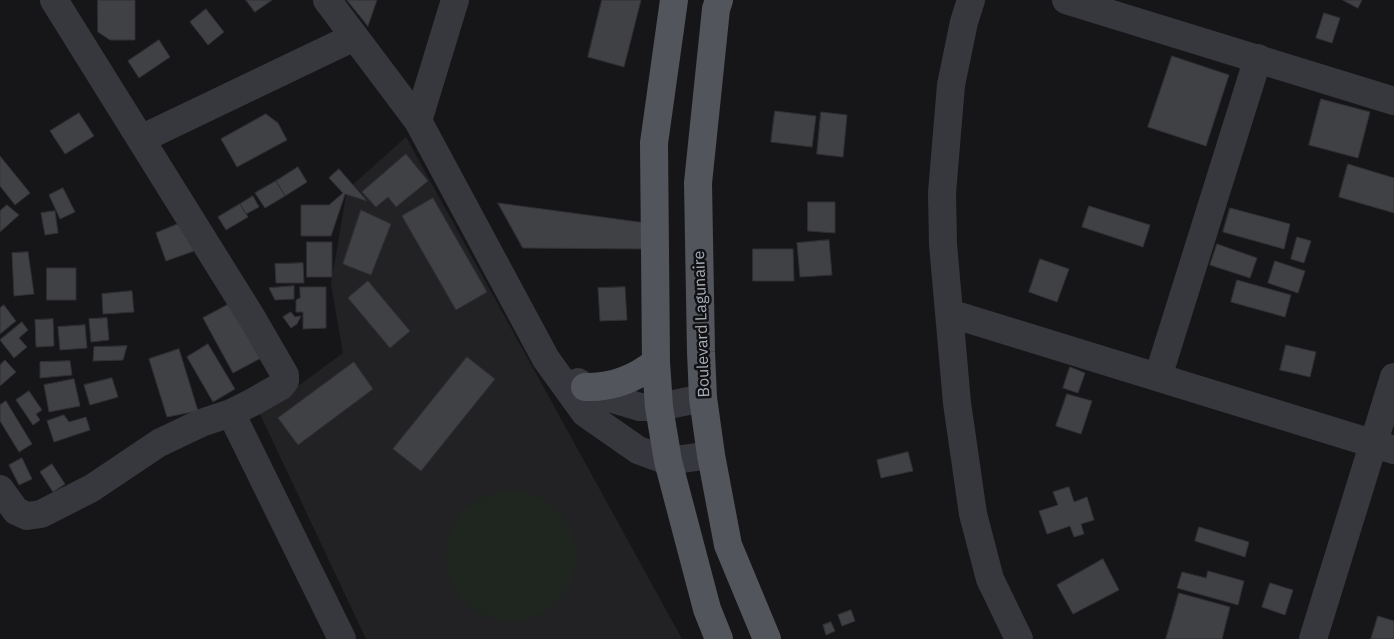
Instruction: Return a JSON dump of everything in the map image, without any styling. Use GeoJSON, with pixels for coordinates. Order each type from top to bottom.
{"type":"FeatureCollection","features":[{"type":"Feature","properties":{"kind":"main road"},"geometry":{"type":"LineString","coordinates":[[674,0],[654,143],[656,362],[659,407],[668,461],[707,609],[719,639]]}},
{"type":"Feature","properties":{"kind":"main road","name":"Boulevard Lagunaire"},"geometry":{"type":"LineString","coordinates":[[719,0],[716,9],[698,184],[701,352],[704,398],[711,455],[728,545],[766,639]]}},
{"type":"Feature","properties":{"kind":"main road"},"geometry":{"type":"LineString","coordinates":[[585,387],[600,387],[628,380],[645,371],[656,362]]}},
{"type":"Feature","properties":{"kind":"street"},"geometry":{"type":"LineString","coordinates":[[0,489],[16,511],[27,516],[41,514],[92,488],[159,443],[202,423],[231,413],[281,386],[285,381],[285,375],[252,318],[54,0]]}},
{"type":"Feature","properties":{"kind":"street"},"geometry":{"type":"LineString","coordinates":[[327,0],[418,121],[546,359],[585,413],[638,450],[668,461],[711,455]]}},
{"type":"Feature","properties":{"kind":"street"},"geometry":{"type":"LineString","coordinates":[[418,121],[455,0]]}},
{"type":"Feature","properties":{"kind":"street"},"geometry":{"type":"LineString","coordinates":[[971,0],[964,22],[951,85],[942,193],[949,313],[958,403],[973,514],[990,579],[1019,639]]}},
{"type":"Feature","properties":{"kind":"street"},"geometry":{"type":"LineString","coordinates":[[1066,0],[1394,101]]}},
{"type":"Feature","properties":{"kind":"street"},"geometry":{"type":"LineString","coordinates":[[141,139],[354,37]]}},
{"type":"Feature","properties":{"kind":"street"},"geometry":{"type":"LineString","coordinates":[[1158,377],[1258,58]]}},
{"type":"Feature","properties":{"kind":"street"},"geometry":{"type":"LineString","coordinates":[[514,297],[578,382],[594,393],[640,407],[659,407],[704,398]]}},
{"type":"Feature","properties":{"kind":"street"},"geometry":{"type":"LineString","coordinates":[[949,313],[1384,447]]}},
{"type":"Feature","properties":{"kind":"street"},"geometry":{"type":"LineString","coordinates":[[1314,639],[1384,447],[1394,377]]}},
{"type":"Feature","properties":{"kind":"street"},"geometry":{"type":"LineString","coordinates":[[231,413],[342,639]]}},
{"type":"Feature","properties":{"kind":"shaded area"},"geometry":{"type":"Polygon","coordinates":[[[406,137],[682,639],[366,639],[260,414],[343,353],[331,284],[347,190],[406,137]]]}},
{"type":"Feature","properties":{"kind":"shaded area"},"geometry":{"type":"Polygon","coordinates":[[[511,491],[524,492],[536,496],[557,510],[571,531],[575,543],[575,569],[571,581],[557,602],[536,616],[524,620],[511,621],[498,620],[486,616],[465,602],[451,581],[447,569],[446,556],[447,543],[451,531],[465,510],[486,496],[498,492],[511,491]]]}},
{"type":"Feature","properties":{"kind":"building"},"geometry":{"type":"Polygon","coordinates":[[[98,0],[135,0],[135,40],[110,40],[98,32],[98,0]]]}},
{"type":"Feature","properties":{"kind":"building"},"geometry":{"type":"Polygon","coordinates":[[[246,0],[272,0],[255,12],[246,0]]]}},
{"type":"Feature","properties":{"kind":"building"},"geometry":{"type":"Polygon","coordinates":[[[347,0],[377,0],[368,26],[347,0]]]}},
{"type":"Feature","properties":{"kind":"building"},"geometry":{"type":"Polygon","coordinates":[[[602,0],[641,0],[624,67],[588,57],[602,0]]]}},
{"type":"Feature","properties":{"kind":"building"},"geometry":{"type":"Polygon","coordinates":[[[1343,0],[1362,0],[1358,8],[1343,0]]]}},
{"type":"Feature","properties":{"kind":"building"},"geometry":{"type":"Polygon","coordinates":[[[206,9],[224,32],[208,45],[190,22],[206,9]]]}},
{"type":"Feature","properties":{"kind":"building"},"geometry":{"type":"Polygon","coordinates":[[[1324,13],[1340,18],[1332,43],[1316,38],[1324,13]]]}},
{"type":"Feature","properties":{"kind":"building"},"geometry":{"type":"Polygon","coordinates":[[[159,40],[170,57],[139,78],[128,61],[159,40]]]}},
{"type":"Feature","properties":{"kind":"building"},"geometry":{"type":"Polygon","coordinates":[[[1172,56],[1229,75],[1206,146],[1148,127],[1172,56]]]}},
{"type":"Feature","properties":{"kind":"building"},"geometry":{"type":"Polygon","coordinates":[[[1321,99],[1370,112],[1358,158],[1309,145],[1321,99]]]}},
{"type":"Feature","properties":{"kind":"building"},"geometry":{"type":"Polygon","coordinates":[[[775,111],[816,116],[812,147],[771,142],[775,111]]]}},
{"type":"Feature","properties":{"kind":"building"},"geometry":{"type":"Polygon","coordinates":[[[821,112],[847,115],[843,157],[817,154],[821,112]]]}},
{"type":"Feature","properties":{"kind":"building"},"geometry":{"type":"Polygon","coordinates":[[[79,113],[94,136],[65,154],[50,131],[79,113]]]}},
{"type":"Feature","properties":{"kind":"building"},"geometry":{"type":"Polygon","coordinates":[[[266,114],[278,123],[287,140],[237,167],[221,139],[266,114]]]}},
{"type":"Feature","properties":{"kind":"building"},"geometry":{"type":"Polygon","coordinates":[[[406,154],[428,181],[396,207],[388,197],[376,207],[362,192],[406,154]]]}},
{"type":"Feature","properties":{"kind":"building"},"geometry":{"type":"Polygon","coordinates":[[[0,156],[30,193],[15,205],[0,186],[0,156]]]}},
{"type":"Feature","properties":{"kind":"building"},"geometry":{"type":"Polygon","coordinates":[[[1348,164],[1394,178],[1394,213],[1339,197],[1348,164]]]}},
{"type":"Feature","properties":{"kind":"building"},"geometry":{"type":"Polygon","coordinates":[[[298,167],[307,182],[285,196],[276,181],[298,167]]]}},
{"type":"Feature","properties":{"kind":"building"},"geometry":{"type":"Polygon","coordinates":[[[339,169],[367,201],[345,194],[331,236],[301,236],[301,205],[329,205],[343,193],[329,178],[339,169]]]}},
{"type":"Feature","properties":{"kind":"building"},"geometry":{"type":"Polygon","coordinates":[[[276,181],[285,196],[265,208],[255,193],[276,181]]]}},
{"type":"Feature","properties":{"kind":"building"},"geometry":{"type":"Polygon","coordinates":[[[63,188],[75,212],[60,219],[49,195],[63,188]]]}},
{"type":"Feature","properties":{"kind":"building"},"geometry":{"type":"Polygon","coordinates":[[[253,196],[259,207],[246,214],[240,204],[253,196]]]}},
{"type":"Feature","properties":{"kind":"building"},"geometry":{"type":"Polygon","coordinates":[[[433,198],[487,292],[456,310],[402,216],[433,198]]]}},
{"type":"Feature","properties":{"kind":"building"},"geometry":{"type":"Polygon","coordinates":[[[808,202],[835,202],[835,233],[808,231],[808,202]]]}},
{"type":"Feature","properties":{"kind":"building"},"geometry":{"type":"Polygon","coordinates":[[[498,203],[646,223],[643,249],[523,248],[498,203]]]}},
{"type":"Feature","properties":{"kind":"building"},"geometry":{"type":"Polygon","coordinates":[[[240,204],[248,217],[226,230],[218,217],[240,204]]]}},
{"type":"Feature","properties":{"kind":"building"},"geometry":{"type":"Polygon","coordinates":[[[7,205],[19,215],[0,232],[0,211],[7,205]]]}},
{"type":"Feature","properties":{"kind":"building"},"geometry":{"type":"Polygon","coordinates":[[[1089,206],[1150,225],[1143,247],[1082,227],[1089,206]]]}},
{"type":"Feature","properties":{"kind":"building"},"geometry":{"type":"Polygon","coordinates":[[[1230,208],[1290,224],[1284,249],[1223,232],[1230,208]]]}},
{"type":"Feature","properties":{"kind":"building"},"geometry":{"type":"Polygon","coordinates":[[[361,210],[391,224],[371,275],[343,264],[361,210]]]}},
{"type":"Feature","properties":{"kind":"building"},"geometry":{"type":"Polygon","coordinates":[[[55,211],[58,233],[45,235],[41,213],[55,211]]]}},
{"type":"Feature","properties":{"kind":"building"},"geometry":{"type":"Polygon","coordinates":[[[183,222],[194,251],[166,261],[156,233],[183,222]]]}},
{"type":"Feature","properties":{"kind":"building"},"geometry":{"type":"Polygon","coordinates":[[[1297,237],[1311,241],[1304,263],[1291,259],[1297,237]]]}},
{"type":"Feature","properties":{"kind":"building"},"geometry":{"type":"Polygon","coordinates":[[[829,240],[832,275],[800,277],[797,243],[829,240]]]}},
{"type":"Feature","properties":{"kind":"building"},"geometry":{"type":"Polygon","coordinates":[[[307,242],[332,242],[332,277],[307,277],[307,242]]]}},
{"type":"Feature","properties":{"kind":"building"},"geometry":{"type":"Polygon","coordinates":[[[1217,244],[1257,258],[1250,278],[1210,265],[1217,244]]]}},
{"type":"Feature","properties":{"kind":"building"},"geometry":{"type":"Polygon","coordinates":[[[753,249],[793,249],[794,281],[753,281],[753,249]]]}},
{"type":"Feature","properties":{"kind":"building"},"geometry":{"type":"Polygon","coordinates":[[[28,252],[34,294],[14,296],[12,253],[28,252]]]}},
{"type":"Feature","properties":{"kind":"building"},"geometry":{"type":"Polygon","coordinates":[[[1040,259],[1069,269],[1057,302],[1029,292],[1040,259]]]}},
{"type":"Feature","properties":{"kind":"building"},"geometry":{"type":"Polygon","coordinates":[[[1275,261],[1305,271],[1298,293],[1268,283],[1275,261]]]}},
{"type":"Feature","properties":{"kind":"building"},"geometry":{"type":"Polygon","coordinates":[[[303,263],[304,283],[276,283],[275,264],[303,263]]]}},
{"type":"Feature","properties":{"kind":"building"},"geometry":{"type":"Polygon","coordinates":[[[47,268],[76,268],[76,300],[47,300],[47,268]]]}},
{"type":"Feature","properties":{"kind":"building"},"geometry":{"type":"Polygon","coordinates":[[[1237,280],[1291,295],[1285,317],[1231,302],[1237,280]]]}},
{"type":"Feature","properties":{"kind":"building"},"geometry":{"type":"Polygon","coordinates":[[[368,281],[410,331],[390,348],[348,298],[368,281]]]}},
{"type":"Feature","properties":{"kind":"building"},"geometry":{"type":"Polygon","coordinates":[[[294,286],[294,299],[275,300],[269,288],[294,286]]]}},
{"type":"Feature","properties":{"kind":"building"},"geometry":{"type":"Polygon","coordinates":[[[300,287],[326,287],[326,328],[303,329],[303,312],[296,312],[296,300],[300,298],[300,287]]]}},
{"type":"Feature","properties":{"kind":"building"},"geometry":{"type":"Polygon","coordinates":[[[625,287],[627,320],[600,321],[598,288],[625,287]]]}},
{"type":"Feature","properties":{"kind":"building"},"geometry":{"type":"Polygon","coordinates":[[[132,291],[134,312],[103,314],[102,294],[132,291]]]}},
{"type":"Feature","properties":{"kind":"building"},"geometry":{"type":"Polygon","coordinates":[[[231,303],[261,358],[233,373],[203,318],[231,303]]]}},
{"type":"Feature","properties":{"kind":"building"},"geometry":{"type":"Polygon","coordinates":[[[4,305],[16,321],[0,334],[0,308],[4,305]]]}},
{"type":"Feature","properties":{"kind":"building"},"geometry":{"type":"Polygon","coordinates":[[[291,312],[295,317],[301,316],[297,324],[291,328],[283,317],[291,312]]]}},
{"type":"Feature","properties":{"kind":"building"},"geometry":{"type":"Polygon","coordinates":[[[107,318],[109,340],[91,342],[89,319],[107,318]]]}},
{"type":"Feature","properties":{"kind":"building"},"geometry":{"type":"Polygon","coordinates":[[[53,319],[54,346],[36,347],[35,320],[53,319]]]}},
{"type":"Feature","properties":{"kind":"building"},"geometry":{"type":"Polygon","coordinates":[[[22,322],[28,330],[19,338],[27,347],[14,358],[0,340],[22,322]]]}},
{"type":"Feature","properties":{"kind":"building"},"geometry":{"type":"Polygon","coordinates":[[[85,325],[87,348],[60,350],[58,327],[85,325]]]}},
{"type":"Feature","properties":{"kind":"building"},"geometry":{"type":"Polygon","coordinates":[[[208,344],[235,389],[213,402],[187,357],[208,344]]]}},
{"type":"Feature","properties":{"kind":"building"},"geometry":{"type":"Polygon","coordinates":[[[1286,345],[1316,352],[1310,377],[1280,370],[1286,345]]]}},
{"type":"Feature","properties":{"kind":"building"},"geometry":{"type":"Polygon","coordinates":[[[127,346],[123,360],[93,361],[94,347],[127,346]]]}},
{"type":"Feature","properties":{"kind":"building"},"geometry":{"type":"Polygon","coordinates":[[[179,349],[198,411],[167,417],[149,359],[179,349]]]}},
{"type":"Feature","properties":{"kind":"building"},"geometry":{"type":"Polygon","coordinates":[[[467,357],[495,379],[421,471],[393,449],[467,357]]]}},
{"type":"Feature","properties":{"kind":"building"},"geometry":{"type":"Polygon","coordinates":[[[5,360],[16,372],[0,386],[0,365],[5,360]]]}},
{"type":"Feature","properties":{"kind":"building"},"geometry":{"type":"Polygon","coordinates":[[[70,361],[72,375],[40,378],[40,362],[70,361]]]}},
{"type":"Feature","properties":{"kind":"building"},"geometry":{"type":"Polygon","coordinates":[[[354,362],[373,389],[298,445],[278,418],[354,362]]]}},
{"type":"Feature","properties":{"kind":"building"},"geometry":{"type":"Polygon","coordinates":[[[1070,367],[1085,373],[1078,393],[1063,388],[1070,367]]]}},
{"type":"Feature","properties":{"kind":"building"},"geometry":{"type":"Polygon","coordinates":[[[112,378],[118,397],[90,405],[84,385],[112,378]]]}},
{"type":"Feature","properties":{"kind":"building"},"geometry":{"type":"Polygon","coordinates":[[[74,379],[80,406],[49,412],[44,385],[74,379]]]}},
{"type":"Feature","properties":{"kind":"building"},"geometry":{"type":"Polygon","coordinates":[[[29,391],[42,410],[36,414],[40,420],[33,425],[16,400],[29,391]]]}},
{"type":"Feature","properties":{"kind":"building"},"geometry":{"type":"Polygon","coordinates":[[[1067,394],[1092,401],[1081,434],[1056,426],[1067,394]]]}},
{"type":"Feature","properties":{"kind":"building"},"geometry":{"type":"Polygon","coordinates":[[[6,401],[32,444],[19,452],[0,421],[0,405],[6,401]]]}},
{"type":"Feature","properties":{"kind":"building"},"geometry":{"type":"Polygon","coordinates":[[[64,415],[69,422],[86,417],[90,430],[54,442],[47,421],[64,415]]]}},
{"type":"Feature","properties":{"kind":"building"},"geometry":{"type":"Polygon","coordinates":[[[908,452],[913,471],[881,478],[877,460],[908,452]]]}},
{"type":"Feature","properties":{"kind":"building"},"geometry":{"type":"Polygon","coordinates":[[[22,458],[32,479],[19,485],[9,465],[22,458]]]}},
{"type":"Feature","properties":{"kind":"building"},"geometry":{"type":"Polygon","coordinates":[[[52,464],[65,484],[53,492],[40,472],[52,464]]]}},
{"type":"Feature","properties":{"kind":"building"},"geometry":{"type":"Polygon","coordinates":[[[1069,487],[1074,502],[1087,497],[1094,520],[1081,524],[1084,534],[1074,537],[1070,526],[1047,534],[1039,511],[1058,505],[1053,492],[1069,487]]]}},
{"type":"Feature","properties":{"kind":"building"},"geometry":{"type":"Polygon","coordinates":[[[1199,527],[1249,542],[1245,557],[1195,541],[1199,527]]]}},
{"type":"Feature","properties":{"kind":"building"},"geometry":{"type":"Polygon","coordinates":[[[1103,559],[1119,590],[1073,614],[1057,585],[1103,559]]]}},
{"type":"Feature","properties":{"kind":"building"},"geometry":{"type":"Polygon","coordinates":[[[1208,571],[1244,581],[1238,605],[1177,588],[1182,572],[1206,578],[1208,571]]]}},
{"type":"Feature","properties":{"kind":"building"},"geometry":{"type":"Polygon","coordinates":[[[1270,583],[1293,590],[1285,615],[1262,607],[1270,583]]]}},
{"type":"Feature","properties":{"kind":"building"},"geometry":{"type":"Polygon","coordinates":[[[1179,593],[1230,607],[1222,639],[1166,639],[1179,593]]]}},
{"type":"Feature","properties":{"kind":"building"},"geometry":{"type":"Polygon","coordinates":[[[851,610],[855,621],[842,626],[838,615],[851,610]]]}},
{"type":"Feature","properties":{"kind":"building"},"geometry":{"type":"Polygon","coordinates":[[[1378,616],[1394,621],[1394,639],[1371,639],[1378,616]]]}},
{"type":"Feature","properties":{"kind":"building"},"geometry":{"type":"Polygon","coordinates":[[[831,622],[835,631],[826,635],[823,625],[831,622]]]}}]}
